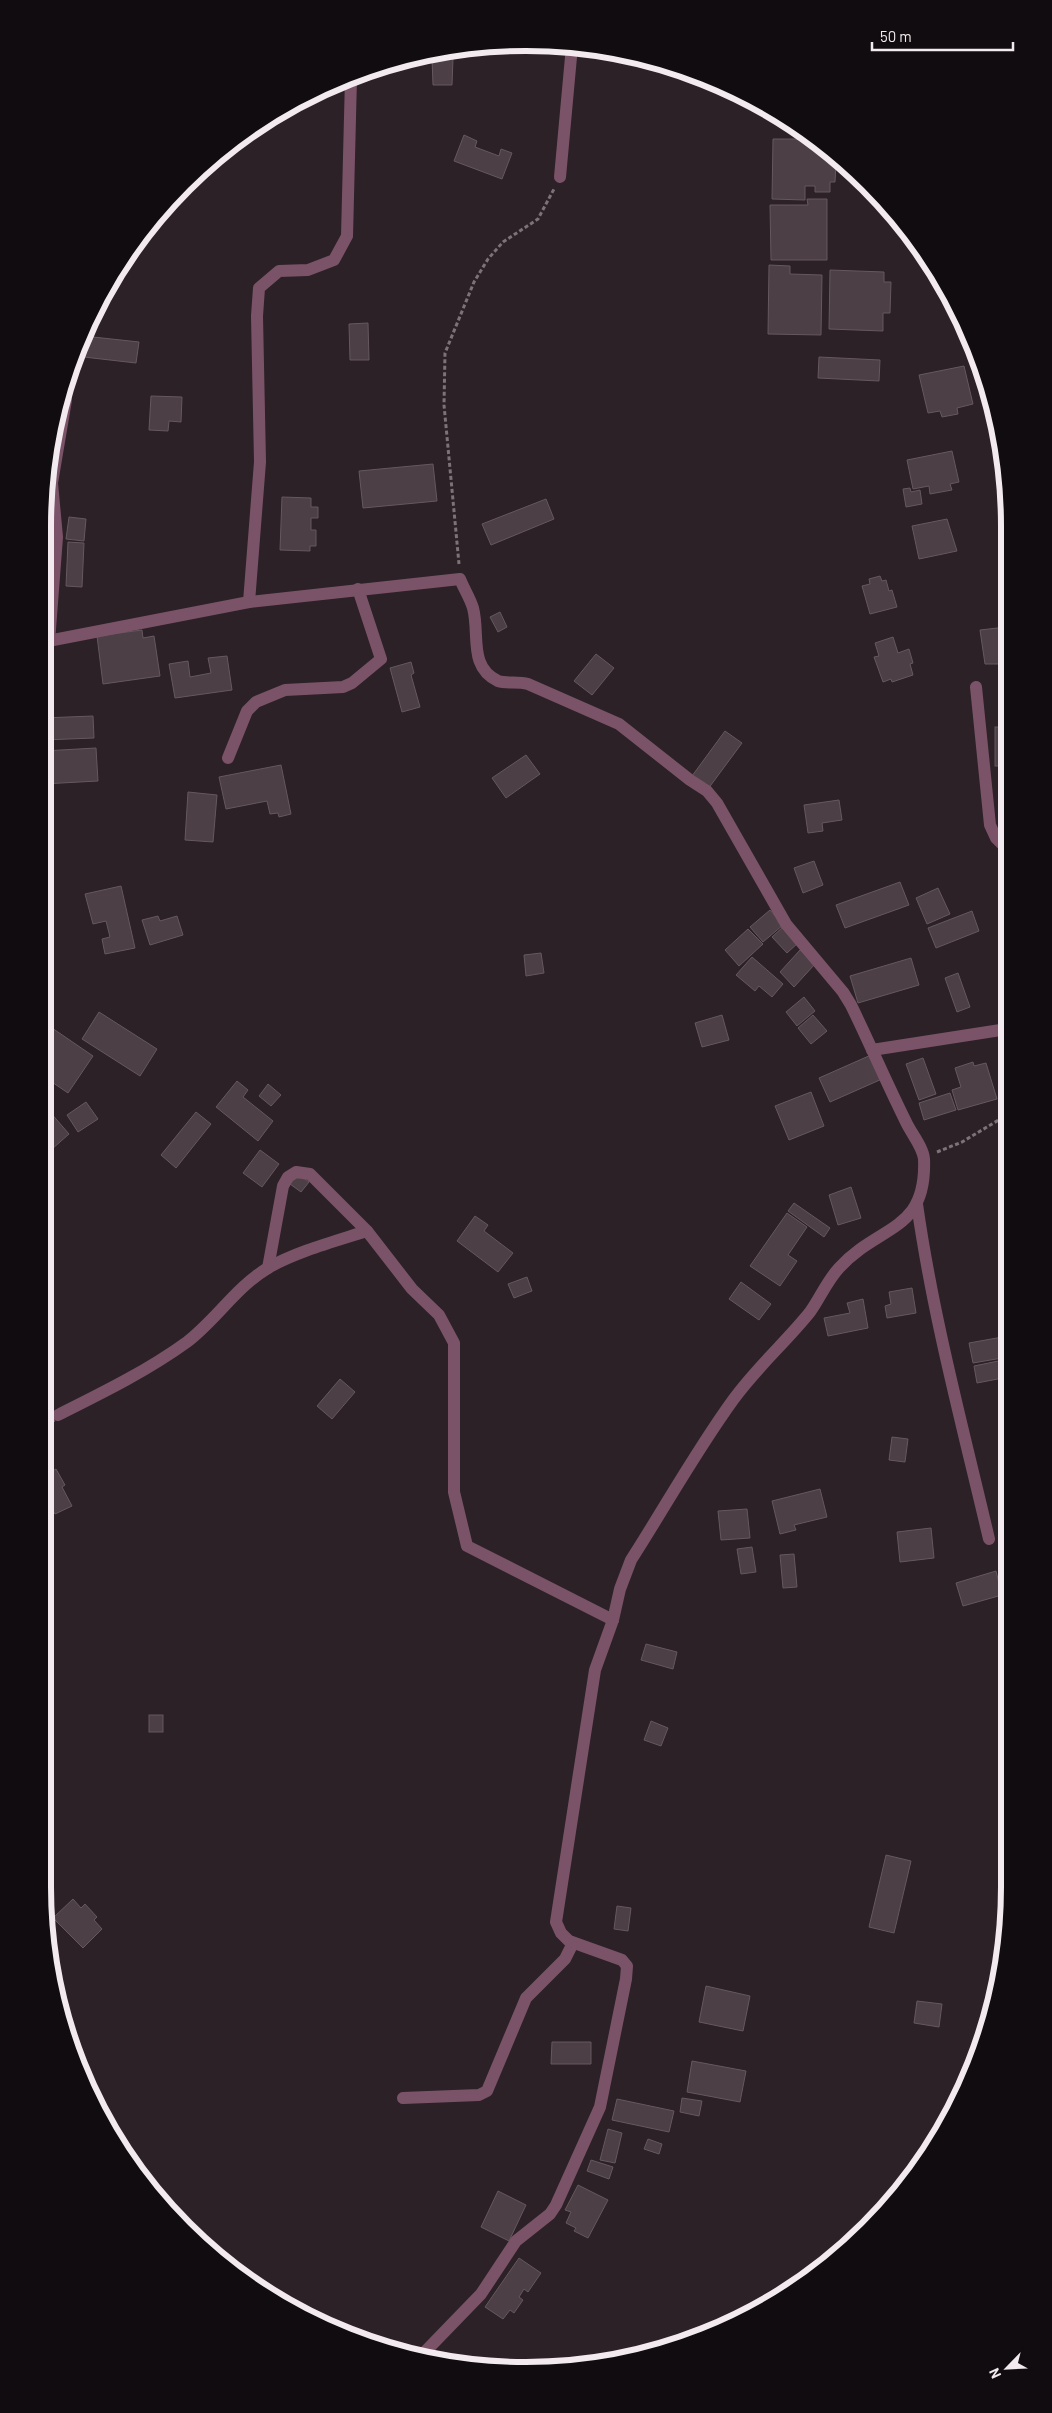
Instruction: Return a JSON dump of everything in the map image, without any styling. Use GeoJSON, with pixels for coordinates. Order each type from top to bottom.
{"type":"FeatureCollection","features":[{"type":"Feature","properties":{"kind":"street"},"geometry":{"type":"LineString","coordinates":[[560,177],[571,53]]}},
{"type":"Feature","properties":{"kind":"street"},"geometry":{"type":"LineString","coordinates":[[250,602],[260,462],[257,316],[259,288],[279,271],[308,270],[334,260],[347,236],[351,84]]}},
{"type":"Feature","properties":{"kind":"street"},"geometry":{"type":"LineString","coordinates":[[55,467],[62,426]]}},
{"type":"Feature","properties":{"kind":"street"},"geometry":{"type":"LineString","coordinates":[[51,594],[57,537],[53,489]]}},
{"type":"Feature","properties":{"kind":"street"},"geometry":{"type":"LineString","coordinates":[[51,641],[250,602],[460,579],[473,609],[478,660],[486,674],[500,682],[519,681],[528,684],[619,724],[690,780],[707,791],[717,804],[786,924],[843,992],[924,1157],[917,1204],[925,1257],[941,1339],[989,1539]]}},
{"type":"Feature","properties":{"kind":"street"},"geometry":{"type":"LineString","coordinates":[[228,758],[247,711],[256,702],[285,690],[343,687],[352,683],[381,659],[358,589]]}},
{"type":"Feature","properties":{"kind":"street"},"geometry":{"type":"LineString","coordinates":[[976,687],[990,825],[996,838],[1001,843]]}},
{"type":"Feature","properties":{"kind":"street"},"geometry":{"type":"LineString","coordinates":[[872,1050],[1001,1030]]}},
{"type":"Feature","properties":{"kind":"street"},"geometry":{"type":"LineString","coordinates":[[268,1268],[283,1186],[288,1177],[296,1172],[310,1174],[367,1231],[412,1289],[439,1315],[454,1343],[454,1492],[467,1546],[614,1620]]}},
{"type":"Feature","properties":{"kind":"street"},"geometry":{"type":"LineString","coordinates":[[426,2351],[481,2294],[516,2241],[550,2214],[582,2152],[600,2107],[626,1979],[626,1966],[622,1960],[573,1943],[561,1933],[556,1922],[587,1732],[595,1670],[614,1620],[620,1589],[631,1560],[733,1400],[767,1358],[809,1312],[838,1269],[854,1253],[875,1238],[902,1223],[917,1204]]}},
{"type":"Feature","properties":{"kind":"street"},"geometry":{"type":"LineString","coordinates":[[58,1415],[112,1388],[186,1342],[232,1297],[268,1268],[325,1244],[367,1231]]}},
{"type":"Feature","properties":{"kind":"street"},"geometry":{"type":"LineString","coordinates":[[403,2098],[479,2095],[487,2091],[526,1998],[565,1959],[573,1943]]}},
{"type":"Feature","properties":{"kind":"path"},"geometry":{"type":"LineString","coordinates":[[460,579],[444,405],[445,353],[474,282],[503,242],[538,219],[560,177]]}},
{"type":"Feature","properties":{"kind":"path"},"geometry":{"type":"LineString","coordinates":[[924,1157],[962,1142],[1001,1119]]}},
{"type":"Feature","properties":{"kind":"building"},"geometry":{"type":"Polygon","coordinates":[[[453,58],[452,85],[433,85],[432,60],[453,58]]]}},
{"type":"Feature","properties":{"kind":"building"},"geometry":{"type":"Polygon","coordinates":[[[464,135],[477,141],[475,147],[499,156],[501,149],[512,153],[502,179],[454,161],[464,135]]]}},
{"type":"Feature","properties":{"kind":"building"},"geometry":{"type":"Polygon","coordinates":[[[773,139],[801,139],[836,166],[835,182],[830,182],[830,192],[815,192],[815,186],[805,186],[805,200],[772,199],[773,139]]]}},
{"type":"Feature","properties":{"kind":"building"},"geometry":{"type":"Polygon","coordinates":[[[807,199],[827,199],[827,260],[771,260],[770,205],[808,205],[807,199]]]}},
{"type":"Feature","properties":{"kind":"building"},"geometry":{"type":"Polygon","coordinates":[[[769,265],[790,266],[790,274],[822,275],[821,335],[768,334],[769,265]]]}},
{"type":"Feature","properties":{"kind":"building"},"geometry":{"type":"Polygon","coordinates":[[[830,270],[884,272],[884,282],[891,282],[890,313],[883,313],[883,331],[829,329],[830,270]]]}},
{"type":"Feature","properties":{"kind":"building"},"geometry":{"type":"Polygon","coordinates":[[[368,323],[369,360],[350,360],[349,324],[368,323]]]}},
{"type":"Feature","properties":{"kind":"building"},"geometry":{"type":"Polygon","coordinates":[[[90,337],[139,342],[136,363],[82,357],[90,337]]]}},
{"type":"Feature","properties":{"kind":"building"},"geometry":{"type":"Polygon","coordinates":[[[819,357],[880,360],[879,381],[818,378],[819,357]]]}},
{"type":"Feature","properties":{"kind":"building"},"geometry":{"type":"Polygon","coordinates":[[[964,366],[973,404],[957,408],[958,414],[942,417],[940,411],[928,413],[919,375],[964,366]]]}},
{"type":"Feature","properties":{"kind":"building"},"geometry":{"type":"Polygon","coordinates":[[[151,396],[182,397],[181,422],[169,421],[168,431],[149,430],[151,396]]]}},
{"type":"Feature","properties":{"kind":"building"},"geometry":{"type":"Polygon","coordinates":[[[952,451],[959,482],[950,484],[952,490],[930,494],[929,486],[913,489],[907,460],[952,451]]]}},
{"type":"Feature","properties":{"kind":"building"},"geometry":{"type":"Polygon","coordinates":[[[433,464],[437,501],[363,508],[359,471],[433,464]]]}},
{"type":"Feature","properties":{"kind":"building"},"geometry":{"type":"Polygon","coordinates":[[[910,488],[911,492],[920,490],[922,504],[906,507],[903,489],[910,488]]]}},
{"type":"Feature","properties":{"kind":"building"},"geometry":{"type":"Polygon","coordinates":[[[282,497],[311,498],[311,507],[318,507],[318,518],[311,518],[311,530],[316,530],[316,546],[310,546],[310,551],[280,550],[282,497]]]}},
{"type":"Feature","properties":{"kind":"building"},"geometry":{"type":"Polygon","coordinates":[[[546,499],[554,519],[491,545],[482,524],[546,499]]]}},
{"type":"Feature","properties":{"kind":"building"},"geometry":{"type":"Polygon","coordinates":[[[69,517],[86,519],[84,541],[66,539],[69,517]]]}},
{"type":"Feature","properties":{"kind":"building"},"geometry":{"type":"Polygon","coordinates":[[[947,519],[957,551],[919,559],[912,526],[947,519]]]}},
{"type":"Feature","properties":{"kind":"building"},"geometry":{"type":"Polygon","coordinates":[[[68,542],[84,543],[82,587],[66,586],[68,542]]]}},
{"type":"Feature","properties":{"kind":"building"},"geometry":{"type":"Polygon","coordinates":[[[880,576],[882,581],[886,580],[889,591],[892,590],[897,607],[870,614],[862,586],[870,584],[869,579],[880,576]]]}},
{"type":"Feature","properties":{"kind":"building"},"geometry":{"type":"Polygon","coordinates":[[[500,612],[507,627],[498,632],[490,617],[500,612]]]}},
{"type":"Feature","properties":{"kind":"building"},"geometry":{"type":"Polygon","coordinates":[[[1001,628],[1001,664],[985,664],[980,630],[1001,628]]]}},
{"type":"Feature","properties":{"kind":"building"},"geometry":{"type":"Polygon","coordinates":[[[142,630],[143,638],[154,636],[160,676],[103,684],[97,636],[142,630]]]}},
{"type":"Feature","properties":{"kind":"building"},"geometry":{"type":"Polygon","coordinates":[[[893,637],[898,653],[909,649],[913,663],[910,664],[913,675],[892,682],[891,679],[883,682],[874,657],[879,656],[875,643],[893,637]]]}},
{"type":"Feature","properties":{"kind":"building"},"geometry":{"type":"Polygon","coordinates":[[[596,654],[614,668],[592,695],[574,681],[596,654]]]}},
{"type":"Feature","properties":{"kind":"building"},"geometry":{"type":"Polygon","coordinates":[[[227,656],[232,690],[175,698],[169,664],[188,661],[190,677],[211,673],[208,658],[227,656]]]}},
{"type":"Feature","properties":{"kind":"building"},"geometry":{"type":"Polygon","coordinates":[[[411,662],[414,673],[411,675],[420,707],[402,712],[390,668],[411,662]]]}},
{"type":"Feature","properties":{"kind":"building"},"geometry":{"type":"Polygon","coordinates":[[[93,716],[94,738],[51,740],[51,718],[93,716]]]}},
{"type":"Feature","properties":{"kind":"building"},"geometry":{"type":"Polygon","coordinates":[[[995,727],[1001,727],[1001,766],[995,766],[995,727]]]}},
{"type":"Feature","properties":{"kind":"building"},"geometry":{"type":"Polygon","coordinates":[[[725,731],[742,743],[708,789],[692,776],[725,731]]]}},
{"type":"Feature","properties":{"kind":"building"},"geometry":{"type":"Polygon","coordinates":[[[96,748],[98,781],[51,784],[51,751],[96,748]]]}},
{"type":"Feature","properties":{"kind":"building"},"geometry":{"type":"Polygon","coordinates":[[[526,755],[540,774],[506,798],[492,778],[526,755]]]}},
{"type":"Feature","properties":{"kind":"building"},"geometry":{"type":"Polygon","coordinates":[[[281,765],[291,814],[279,817],[278,813],[270,814],[267,801],[226,809],[219,777],[281,765]]]}},
{"type":"Feature","properties":{"kind":"building"},"geometry":{"type":"Polygon","coordinates":[[[188,792],[217,795],[213,842],[185,840],[188,792]]]}},
{"type":"Feature","properties":{"kind":"building"},"geometry":{"type":"Polygon","coordinates":[[[839,800],[842,820],[822,823],[823,831],[808,833],[804,805],[839,800]]]}},
{"type":"Feature","properties":{"kind":"building"},"geometry":{"type":"Polygon","coordinates":[[[814,861],[823,885],[803,893],[794,868],[814,861]]]}},
{"type":"Feature","properties":{"kind":"building"},"geometry":{"type":"Polygon","coordinates":[[[900,882],[909,905],[845,928],[836,905],[900,882]]]}},
{"type":"Feature","properties":{"kind":"building"},"geometry":{"type":"Polygon","coordinates":[[[121,886],[135,948],[105,954],[102,939],[110,937],[106,921],[93,924],[85,894],[121,886]]]}},
{"type":"Feature","properties":{"kind":"building"},"geometry":{"type":"Polygon","coordinates":[[[938,888],[950,914],[927,924],[916,898],[938,888]]]}},
{"type":"Feature","properties":{"kind":"building"},"geometry":{"type":"Polygon","coordinates":[[[770,910],[783,925],[763,942],[750,927],[770,910]]]}},
{"type":"Feature","properties":{"kind":"building"},"geometry":{"type":"Polygon","coordinates":[[[972,911],[979,931],[936,948],[928,928],[972,911]]]}},
{"type":"Feature","properties":{"kind":"building"},"geometry":{"type":"Polygon","coordinates":[[[158,916],[160,921],[177,916],[183,935],[150,945],[142,920],[158,916]]]}},
{"type":"Feature","properties":{"kind":"building"},"geometry":{"type":"Polygon","coordinates":[[[784,926],[799,942],[787,953],[772,937],[784,926]]]}},
{"type":"Feature","properties":{"kind":"building"},"geometry":{"type":"Polygon","coordinates":[[[748,929],[763,944],[739,966],[725,950],[748,929]]]}},
{"type":"Feature","properties":{"kind":"building"},"geometry":{"type":"Polygon","coordinates":[[[800,950],[815,964],[794,987],[780,972],[800,950]]]}},
{"type":"Feature","properties":{"kind":"building"},"geometry":{"type":"Polygon","coordinates":[[[541,953],[544,973],[526,976],[524,955],[541,953]]]}},
{"type":"Feature","properties":{"kind":"building"},"geometry":{"type":"Polygon","coordinates":[[[752,957],[783,984],[772,997],[759,986],[755,991],[736,975],[752,957]]]}},
{"type":"Feature","properties":{"kind":"building"},"geometry":{"type":"Polygon","coordinates":[[[911,958],[919,985],[858,1003],[850,976],[911,958]]]}},
{"type":"Feature","properties":{"kind":"building"},"geometry":{"type":"Polygon","coordinates":[[[958,973],[970,1007],[957,1012],[945,978],[958,973]]]}},
{"type":"Feature","properties":{"kind":"building"},"geometry":{"type":"Polygon","coordinates":[[[804,997],[815,1011],[797,1026],[786,1012],[804,997]]]}},
{"type":"Feature","properties":{"kind":"building"},"geometry":{"type":"Polygon","coordinates":[[[99,1012],[157,1049],[140,1076],[82,1039],[99,1012]]]}},
{"type":"Feature","properties":{"kind":"building"},"geometry":{"type":"Polygon","coordinates":[[[722,1015],[729,1040],[702,1047],[695,1023],[722,1015]]]}},
{"type":"Feature","properties":{"kind":"building"},"geometry":{"type":"Polygon","coordinates":[[[813,1015],[827,1031],[811,1044],[798,1028],[813,1015]]]}},
{"type":"Feature","properties":{"kind":"building"},"geometry":{"type":"Polygon","coordinates":[[[52,1028],[93,1056],[68,1093],[51,1081],[52,1028]]]}},
{"type":"Feature","properties":{"kind":"building"},"geometry":{"type":"Polygon","coordinates":[[[871,1055],[882,1079],[830,1102],[819,1078],[871,1055]]]}},
{"type":"Feature","properties":{"kind":"building"},"geometry":{"type":"Polygon","coordinates":[[[923,1058],[936,1094],[919,1100],[906,1064],[923,1058]]]}},
{"type":"Feature","properties":{"kind":"building"},"geometry":{"type":"Polygon","coordinates":[[[973,1062],[974,1066],[986,1063],[997,1099],[958,1110],[952,1090],[961,1087],[955,1068],[973,1062]]]}},
{"type":"Feature","properties":{"kind":"building"},"geometry":{"type":"Polygon","coordinates":[[[237,1081],[248,1090],[243,1097],[273,1121],[258,1141],[216,1107],[237,1081]]]}},
{"type":"Feature","properties":{"kind":"building"},"geometry":{"type":"Polygon","coordinates":[[[268,1084],[281,1095],[271,1106],[259,1096],[268,1084]]]}},
{"type":"Feature","properties":{"kind":"building"},"geometry":{"type":"Polygon","coordinates":[[[811,1092],[824,1126],[789,1140],[775,1106],[811,1092]]]}},
{"type":"Feature","properties":{"kind":"building"},"geometry":{"type":"Polygon","coordinates":[[[950,1093],[956,1110],[924,1120],[919,1103],[950,1093]]]}},
{"type":"Feature","properties":{"kind":"building"},"geometry":{"type":"Polygon","coordinates":[[[86,1102],[98,1119],[78,1132],[67,1115],[86,1102]]]}},
{"type":"Feature","properties":{"kind":"building"},"geometry":{"type":"Polygon","coordinates":[[[196,1112],[211,1124],[176,1168],[161,1155],[196,1112]]]}},
{"type":"Feature","properties":{"kind":"building"},"geometry":{"type":"Polygon","coordinates":[[[51,1113],[69,1134],[51,1150],[51,1113]]]}},
{"type":"Feature","properties":{"kind":"building"},"geometry":{"type":"Polygon","coordinates":[[[260,1150],[279,1164],[262,1187],[243,1173],[260,1150]]]}},
{"type":"Feature","properties":{"kind":"building"},"geometry":{"type":"Polygon","coordinates":[[[298,1174],[309,1182],[301,1192],[290,1184],[298,1174]]]}},
{"type":"Feature","properties":{"kind":"building"},"geometry":{"type":"Polygon","coordinates":[[[851,1187],[861,1218],[838,1225],[829,1195],[851,1187]]]}},
{"type":"Feature","properties":{"kind":"building"},"geometry":{"type":"Polygon","coordinates":[[[794,1203],[830,1228],[824,1237],[788,1211],[794,1203]]]}},
{"type":"Feature","properties":{"kind":"building"},"geometry":{"type":"Polygon","coordinates":[[[787,1213],[807,1227],[788,1255],[797,1261],[780,1286],[750,1266],[787,1213]]]}},
{"type":"Feature","properties":{"kind":"building"},"geometry":{"type":"Polygon","coordinates":[[[475,1216],[488,1225],[484,1231],[513,1253],[498,1272],[457,1241],[475,1216]]]}},
{"type":"Feature","properties":{"kind":"building"},"geometry":{"type":"Polygon","coordinates":[[[527,1277],[532,1291],[514,1298],[508,1284],[527,1277]]]}},
{"type":"Feature","properties":{"kind":"building"},"geometry":{"type":"Polygon","coordinates":[[[741,1282],[771,1304],[759,1320],[729,1299],[741,1282]]]}},
{"type":"Feature","properties":{"kind":"building"},"geometry":{"type":"Polygon","coordinates":[[[912,1288],[916,1313],[887,1318],[885,1306],[891,1304],[889,1292],[912,1288]]]}},
{"type":"Feature","properties":{"kind":"building"},"geometry":{"type":"Polygon","coordinates":[[[863,1299],[868,1328],[828,1336],[824,1318],[850,1313],[847,1303],[863,1299]]]}},
{"type":"Feature","properties":{"kind":"building"},"geometry":{"type":"Polygon","coordinates":[[[1001,1337],[1001,1358],[973,1363],[969,1343],[1001,1337]]]}},
{"type":"Feature","properties":{"kind":"building"},"geometry":{"type":"Polygon","coordinates":[[[1001,1360],[1001,1378],[977,1383],[974,1366],[1001,1360]]]}},
{"type":"Feature","properties":{"kind":"building"},"geometry":{"type":"Polygon","coordinates":[[[340,1379],[355,1392],[332,1419],[317,1406],[340,1379]]]}},
{"type":"Feature","properties":{"kind":"building"},"geometry":{"type":"Polygon","coordinates":[[[51,1416],[55,1421],[51,1424],[51,1416]]]}},
{"type":"Feature","properties":{"kind":"building"},"geometry":{"type":"Polygon","coordinates":[[[892,1437],[908,1439],[905,1462],[889,1460],[892,1437]]]}},
{"type":"Feature","properties":{"kind":"building"},"geometry":{"type":"Polygon","coordinates":[[[56,1469],[65,1485],[62,1487],[72,1506],[55,1514],[51,1507],[51,1472],[56,1469]]]}},
{"type":"Feature","properties":{"kind":"building"},"geometry":{"type":"Polygon","coordinates":[[[820,1489],[827,1517],[794,1525],[796,1530],[780,1534],[772,1501],[820,1489]]]}},
{"type":"Feature","properties":{"kind":"building"},"geometry":{"type":"Polygon","coordinates":[[[747,1509],[750,1538],[721,1540],[718,1511],[747,1509]]]}},
{"type":"Feature","properties":{"kind":"building"},"geometry":{"type":"Polygon","coordinates":[[[931,1528],[934,1558],[900,1562],[897,1532],[931,1528]]]}},
{"type":"Feature","properties":{"kind":"building"},"geometry":{"type":"Polygon","coordinates":[[[752,1547],[756,1572],[741,1574],[737,1549],[752,1547]]]}},
{"type":"Feature","properties":{"kind":"building"},"geometry":{"type":"Polygon","coordinates":[[[794,1554],[797,1587],[783,1588],[780,1555],[794,1554]]]}},
{"type":"Feature","properties":{"kind":"building"},"geometry":{"type":"Polygon","coordinates":[[[996,1571],[1001,1595],[963,1606],[956,1583],[996,1571]]]}},
{"type":"Feature","properties":{"kind":"building"},"geometry":{"type":"Polygon","coordinates":[[[646,1644],[677,1652],[673,1669],[641,1660],[646,1644]]]}},
{"type":"Feature","properties":{"kind":"building"},"geometry":{"type":"Polygon","coordinates":[[[149,1715],[163,1715],[163,1732],[149,1732],[149,1715]]]}},
{"type":"Feature","properties":{"kind":"building"},"geometry":{"type":"Polygon","coordinates":[[[651,1721],[668,1728],[661,1746],[644,1740],[651,1721]]]}},
{"type":"Feature","properties":{"kind":"building"},"geometry":{"type":"Polygon","coordinates":[[[886,1855],[911,1861],[894,1933],[869,1927],[886,1855]]]}},
{"type":"Feature","properties":{"kind":"building"},"geometry":{"type":"Polygon","coordinates":[[[73,1899],[81,1908],[85,1904],[97,1917],[94,1920],[102,1929],[83,1948],[53,1918],[73,1899]]]}},
{"type":"Feature","properties":{"kind":"building"},"geometry":{"type":"Polygon","coordinates":[[[617,1906],[631,1908],[628,1931],[614,1929],[617,1906]]]}},
{"type":"Feature","properties":{"kind":"building"},"geometry":{"type":"Polygon","coordinates":[[[706,1986],[750,1996],[743,2031],[699,2022],[706,1986]]]}},
{"type":"Feature","properties":{"kind":"building"},"geometry":{"type":"Polygon","coordinates":[[[917,2001],[942,2004],[939,2027],[914,2023],[917,2001]]]}},
{"type":"Feature","properties":{"kind":"building"},"geometry":{"type":"Polygon","coordinates":[[[552,2042],[591,2042],[591,2064],[551,2064],[552,2042]]]}},
{"type":"Feature","properties":{"kind":"building"},"geometry":{"type":"Polygon","coordinates":[[[692,2061],[746,2071],[740,2102],[687,2092],[692,2061]]]}},
{"type":"Feature","properties":{"kind":"building"},"geometry":{"type":"Polygon","coordinates":[[[682,2098],[702,2101],[699,2116],[680,2112],[682,2098]]]}},
{"type":"Feature","properties":{"kind":"building"},"geometry":{"type":"Polygon","coordinates":[[[617,2099],[674,2111],[669,2132],[612,2120],[617,2099]]]}},
{"type":"Feature","properties":{"kind":"building"},"geometry":{"type":"Polygon","coordinates":[[[608,2129],[622,2133],[615,2163],[600,2160],[608,2129]]]}},
{"type":"Feature","properties":{"kind":"building"},"geometry":{"type":"Polygon","coordinates":[[[648,2139],[662,2144],[659,2154],[644,2149],[648,2139]]]}},
{"type":"Feature","properties":{"kind":"building"},"geometry":{"type":"Polygon","coordinates":[[[591,2160],[613,2167],[609,2179],[587,2171],[591,2160]]]}},
{"type":"Feature","properties":{"kind":"building"},"geometry":{"type":"Polygon","coordinates":[[[578,2185],[608,2200],[588,2238],[574,2231],[576,2228],[566,2223],[571,2212],[565,2210],[578,2185]]]}},
{"type":"Feature","properties":{"kind":"building"},"geometry":{"type":"Polygon","coordinates":[[[498,2191],[526,2205],[509,2241],[481,2227],[498,2191]]]}},
{"type":"Feature","properties":{"kind":"building"},"geometry":{"type":"Polygon","coordinates":[[[519,2258],[541,2273],[528,2292],[524,2289],[519,2297],[523,2300],[514,2313],[510,2310],[503,2319],[485,2307],[519,2258]]]}}]}
